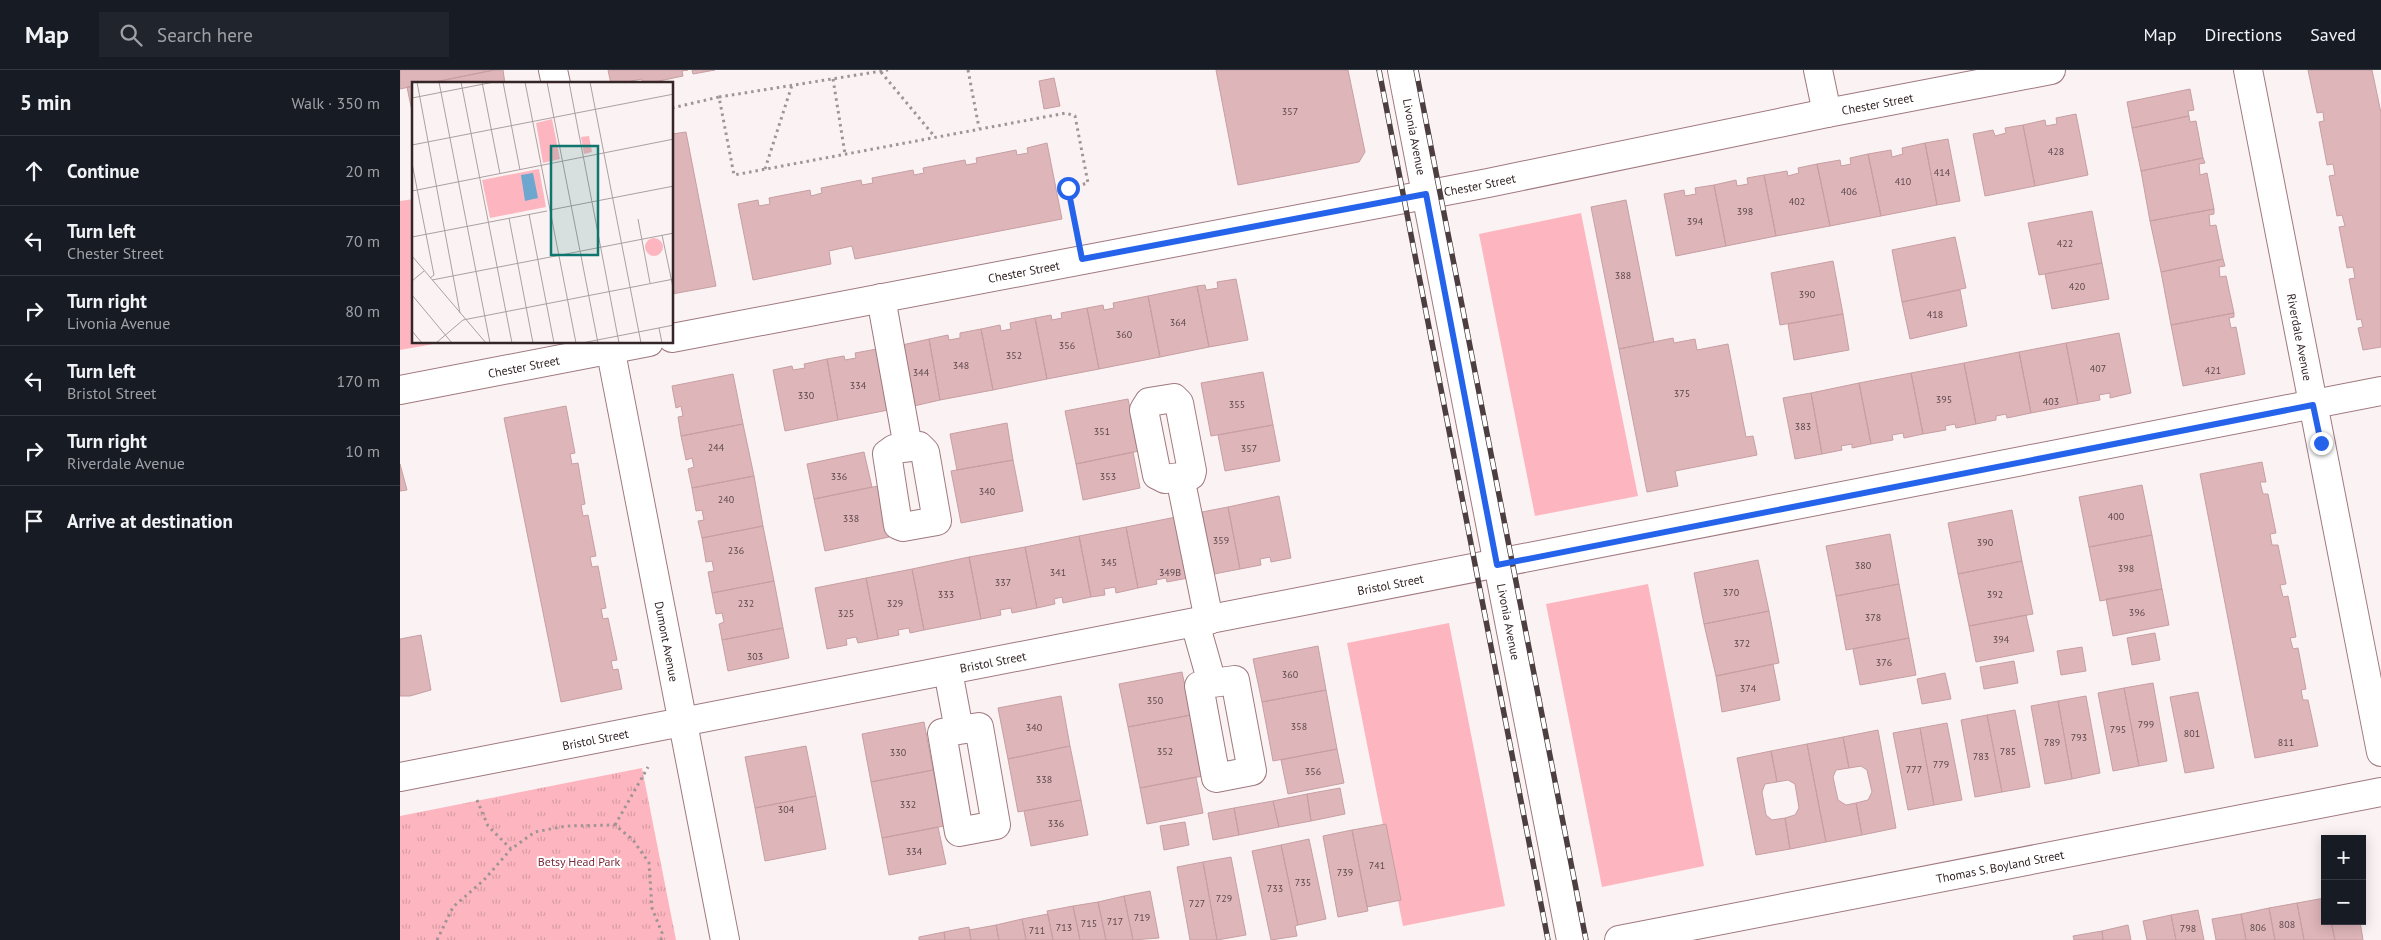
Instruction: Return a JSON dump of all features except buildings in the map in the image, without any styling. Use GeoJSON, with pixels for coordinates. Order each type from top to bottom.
{"type":"FeatureCollection","features":[{"type":"Feature","properties":{"kind":"street","name":"Livonia Avenue"},"geometry":{"type":"LineString","coordinates":[[1402,70],[1571,940]]}},
{"type":"Feature","properties":{"kind":"street"},"geometry":{"type":"LineString","coordinates":[[1818,70],[1827,113]]}},
{"type":"Feature","properties":{"kind":"street","name":"Chester Street"},"geometry":{"type":"LineString","coordinates":[[674,338],[1426,194],[2050,70]]}},
{"type":"Feature","properties":{"kind":"street","name":"Riverdale Avenue"},"geometry":{"type":"LineString","coordinates":[[2248,70],[2381,752]]}},
{"type":"Feature","properties":{"kind":"street"},"geometry":{"type":"LineString","coordinates":[[881,298],[908,447]]}},
{"type":"Feature","properties":{"kind":"street","name":"Chester Street"},"geometry":{"type":"LineString","coordinates":[[400,390],[610,346],[630,344]]}},
{"type":"Feature","properties":{"kind":"street","name":"Dumont Avenue"},"geometry":{"type":"LineString","coordinates":[[610,346],[725,940]]}},
{"type":"Feature","properties":{"kind":"street","name":"Bristol Street"},"geometry":{"type":"LineString","coordinates":[[400,778],[2381,392]]}},
{"type":"Feature","properties":{"kind":"street"},"geometry":{"type":"LineString","coordinates":[[1180,477],[1212,683]]}},
{"type":"Feature","properties":{"kind":"street"},"geometry":{"type":"LineString","coordinates":[[948,671],[959,730]]}},
{"type":"Feature","properties":{"kind":"street","name":"Thomas S. Boyland Street"},"geometry":{"type":"LineString","coordinates":[[1619,940],[2381,792]]}},
{"type":"Feature","properties":{"kind":"path"},"geometry":{"type":"LineString","coordinates":[[674,108],[792,85],[888,70]]}},
{"type":"Feature","properties":{"kind":"path"},"geometry":{"type":"LineString","coordinates":[[968,70],[979,128]]}},
{"type":"Feature","properties":{"kind":"path"},"geometry":{"type":"LineString","coordinates":[[881,71],[936,137]]}},
{"type":"Feature","properties":{"kind":"path"},"geometry":{"type":"LineString","coordinates":[[833,79],[845,154]]}},
{"type":"Feature","properties":{"kind":"path"},"geometry":{"type":"LineString","coordinates":[[765,169],[792,85]]}},
{"type":"Feature","properties":{"kind":"path"},"geometry":{"type":"LineString","coordinates":[[719,98],[734,175],[979,128],[1066,113],[1075,116],[1088,183],[1068,188],[1082,259]]}},
{"type":"Feature","properties":{"kind":"path"},"geometry":{"type":"LineString","coordinates":[[615,825],[648,767]]}},
{"type":"Feature","properties":{"kind":"path"},"geometry":{"type":"LineString","coordinates":[[477,800],[488,826],[511,849]]}},
{"type":"Feature","properties":{"kind":"path"},"geometry":{"type":"LineString","coordinates":[[437,940],[453,907],[484,880],[511,849],[534,832],[566,826],[615,825],[633,840],[649,863],[652,908],[662,933],[660,940]]}},
{"type":"Feature","properties":{"kind":"green space"},"geometry":{"type":"Polygon","coordinates":[[[412,199],[412,344],[433,344],[400,350],[400,201],[412,199]]]}},
{"type":"Feature","properties":{"kind":"green space"},"geometry":{"type":"Polygon","coordinates":[[[1581,213],[1638,496],[1535,516],[1479,234],[1581,213]]]}},
{"type":"Feature","properties":{"kind":"green space"},"geometry":{"type":"Polygon","coordinates":[[[1648,584],[1704,866],[1602,887],[1546,604],[1648,584]]]}},
{"type":"Feature","properties":{"kind":"green space"},"geometry":{"type":"Polygon","coordinates":[[[1449,623],[1505,906],[1403,926],[1347,643],[1449,623]]]}},
{"type":"Feature","properties":{"kind":"green space","name":"Betsy Head Park"},"geometry":{"type":"Polygon","coordinates":[[[642,768],[676,940],[400,940],[400,816],[642,768]]]}},
{"type":"Feature","properties":{"kind":"railway"},"geometry":{"type":"LineString","coordinates":[[1379,70],[1548,940]]}},
{"type":"Feature","properties":{"kind":"railway"},"geometry":{"type":"LineString","coordinates":[[1416,70],[1586,940]]}},
{"type":"Feature","properties":{"kind":"route"},"geometry":{"type":"LineString","coordinates":[[1068,188],[1082,259],[1426,194],[1497,565],[2313,405],[2321,443]]}}]}
